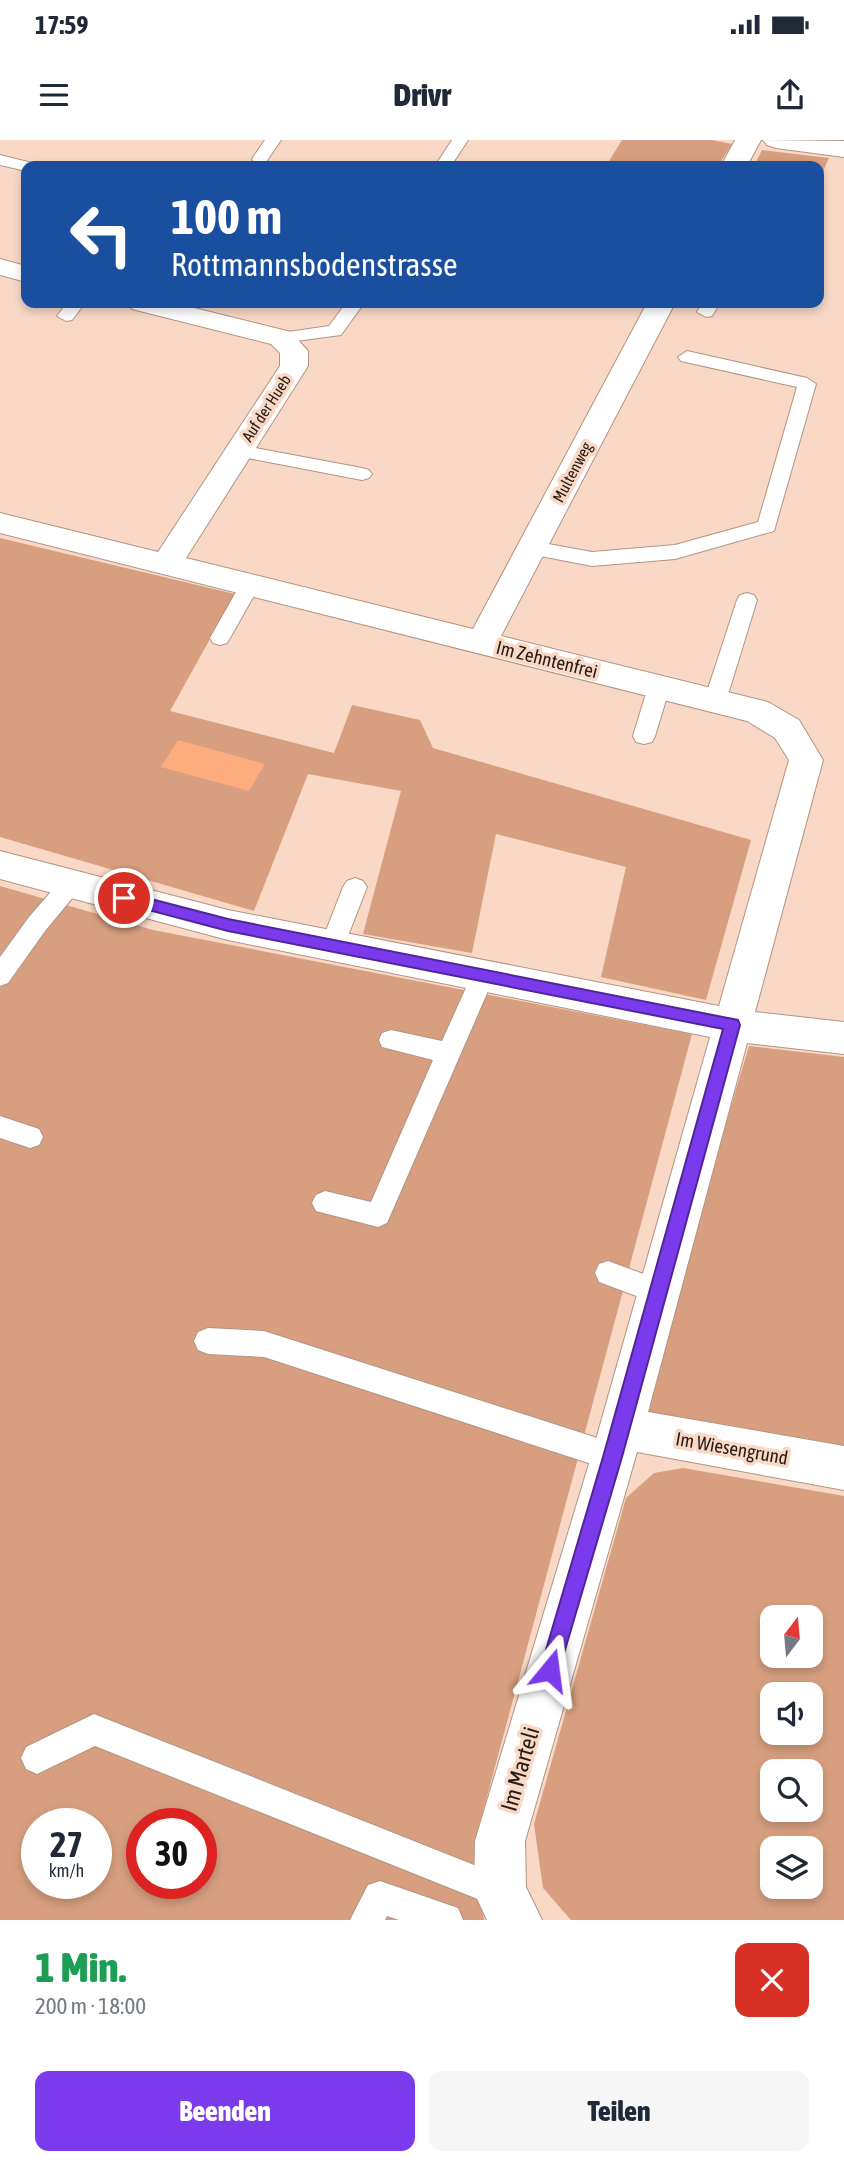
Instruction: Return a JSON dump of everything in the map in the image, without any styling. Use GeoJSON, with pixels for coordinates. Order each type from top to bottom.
{"type":"FeatureCollection","features":[{"type":"Feature","properties":{"kind":"street"},"geometry":{"type":"LineString","coordinates":[[737,161],[748,140]]}},
{"type":"Feature","properties":{"kind":"street"},"geometry":{"type":"LineString","coordinates":[[776,140],[844,149]]}},
{"type":"Feature","properties":{"kind":"street"},"geometry":{"type":"LineString","coordinates":[[0,267],[21,273]]}},
{"type":"Feature","properties":{"kind":"street"},"geometry":{"type":"LineString","coordinates":[[162,308],[281,338]]}},
{"type":"Feature","properties":{"kind":"street","name":"Multenweg"},"geometry":{"type":"LineString","coordinates":[[482,642],[652,308]]}},
{"type":"Feature","properties":{"kind":"street","name":"Auf der Hueb"},"geometry":{"type":"LineString","coordinates":[[166,564],[294,366],[294,351],[281,338]]}},
{"type":"Feature","properties":{"kind":"street","name":"Im Zehntenfrei"},"geometry":{"type":"LineString","coordinates":[[1,525],[756,711],[781,722],[795,736],[806,760],[732,1025]]}},
{"type":"Feature","properties":{"kind":"street"},"geometry":{"type":"LineString","coordinates":[[0,865],[228,925],[732,1025],[844,1038]]}},
{"type":"Feature","properties":{"kind":"street","name":"Im Marteli"},"geometry":{"type":"LineString","coordinates":[[508,1906],[500,1841],[616,1443],[732,1025]]}},
{"type":"Feature","properties":{"kind":"street","name":"Im Wiesengrund"},"geometry":{"type":"LineString","coordinates":[[616,1443],[844,1468]]}},
{"type":"Feature","properties":{"kind":"lane"},"geometry":{"type":"LineString","coordinates":[[260,159],[273,140]]}},
{"type":"Feature","properties":{"kind":"lane"},"geometry":{"type":"LineString","coordinates":[[446,161],[460,140]]}},
{"type":"Feature","properties":{"kind":"lane"},"geometry":{"type":"LineString","coordinates":[[0,160],[21,165]]}},
{"type":"Feature","properties":{"kind":"lane"},"geometry":{"type":"LineString","coordinates":[[281,338],[335,331],[351,308]]}},
{"type":"Feature","properties":{"kind":"lane"},"geometry":{"type":"LineString","coordinates":[[532,548],[592,559],[675,552],[767,526],[807,384],[687,357]]}},
{"type":"Feature","properties":{"kind":"lane"},"geometry":{"type":"LineString","coordinates":[[239,451],[362,474]]}},
{"type":"Feature","properties":{"kind":"lane"},"geometry":{"type":"LineString","coordinates":[[220,638],[250,585]]}},
{"type":"Feature","properties":{"kind":"lane"},"geometry":{"type":"LineString","coordinates":[[715,701],[747,600]]}},
{"type":"Feature","properties":{"kind":"lane"},"geometry":{"type":"LineString","coordinates":[[644,736],[659,687]]}},
{"type":"Feature","properties":{"kind":"lane"},"geometry":{"type":"LineString","coordinates":[[0,976],[37,924],[71,884]]}},
{"type":"Feature","properties":{"kind":"lane"},"geometry":{"type":"LineString","coordinates":[[332,946],[355,887]]}},
{"type":"Feature","properties":{"kind":"lane"},"geometry":{"type":"LineString","coordinates":[[325,1203],[378,1215],[483,975]]}},
{"type":"Feature","properties":{"kind":"lane"},"geometry":{"type":"LineString","coordinates":[[391,1040],[449,1053]]}},
{"type":"Feature","properties":{"kind":"lane"},"geometry":{"type":"LineString","coordinates":[[0,1127],[30,1137]]}},
{"type":"Feature","properties":{"kind":"lane"},"geometry":{"type":"LineString","coordinates":[[608,1273],[658,1292]]}},
{"type":"Feature","properties":{"kind":"lane"},"geometry":{"type":"LineString","coordinates":[[208,1341],[264,1344],[616,1443]]}},
{"type":"Feature","properties":{"kind":"lane"},"geometry":{"type":"LineString","coordinates":[[37,1758],[94,1730],[508,1906]]}},
{"type":"Feature","properties":{"kind":"lane"},"geometry":{"type":"LineString","coordinates":[[366,1920],[380,1897],[446,1920]]}},
{"type":"Feature","properties":{"kind":"shaded area"},"geometry":{"type":"Polygon","coordinates":[[[622,140],[712,140],[732,144],[721,161],[609,161],[622,140]]]}},
{"type":"Feature","properties":{"kind":"shaded area"},"geometry":{"type":"Polygon","coordinates":[[[762,150],[829,158],[824,169],[824,161],[756,161],[762,150]]]}},
{"type":"Feature","properties":{"kind":"shaded area"},"geometry":{"type":"Polygon","coordinates":[[[0,538],[235,594],[170,711],[334,753],[352,705],[420,720],[433,748],[751,840],[706,1000],[601,977],[626,867],[496,834],[472,953],[363,934],[401,791],[308,774],[254,911],[0,837],[0,538]]]}},
{"type":"Feature","properties":{"kind":"shaded area"},"geometry":{"type":"Polygon","coordinates":[[[178,740],[265,764],[249,791],[161,767],[178,740]]]}},
{"type":"Feature","properties":{"kind":"shaded area"},"geometry":{"type":"Polygon","coordinates":[[[0,886],[153,930],[692,1034],[474,1845],[484,1920],[0,1920],[0,886]]]}},
{"type":"Feature","properties":{"kind":"shaded area"},"geometry":{"type":"Polygon","coordinates":[[[749,1046],[844,1057],[844,1448],[639,1413],[749,1046]]]}},
{"type":"Feature","properties":{"kind":"shaded area"},"geometry":{"type":"Polygon","coordinates":[[[683,1468],[844,1496],[844,1920],[571,1920],[543,1888],[534,1824],[626,1498],[654,1473],[683,1468]]]}},
{"type":"Feature","properties":{"kind":"route"},"geometry":{"type":"LineString","coordinates":[[124,898],[228,925],[732,1025],[613,1457],[550,1670]]}}]}
